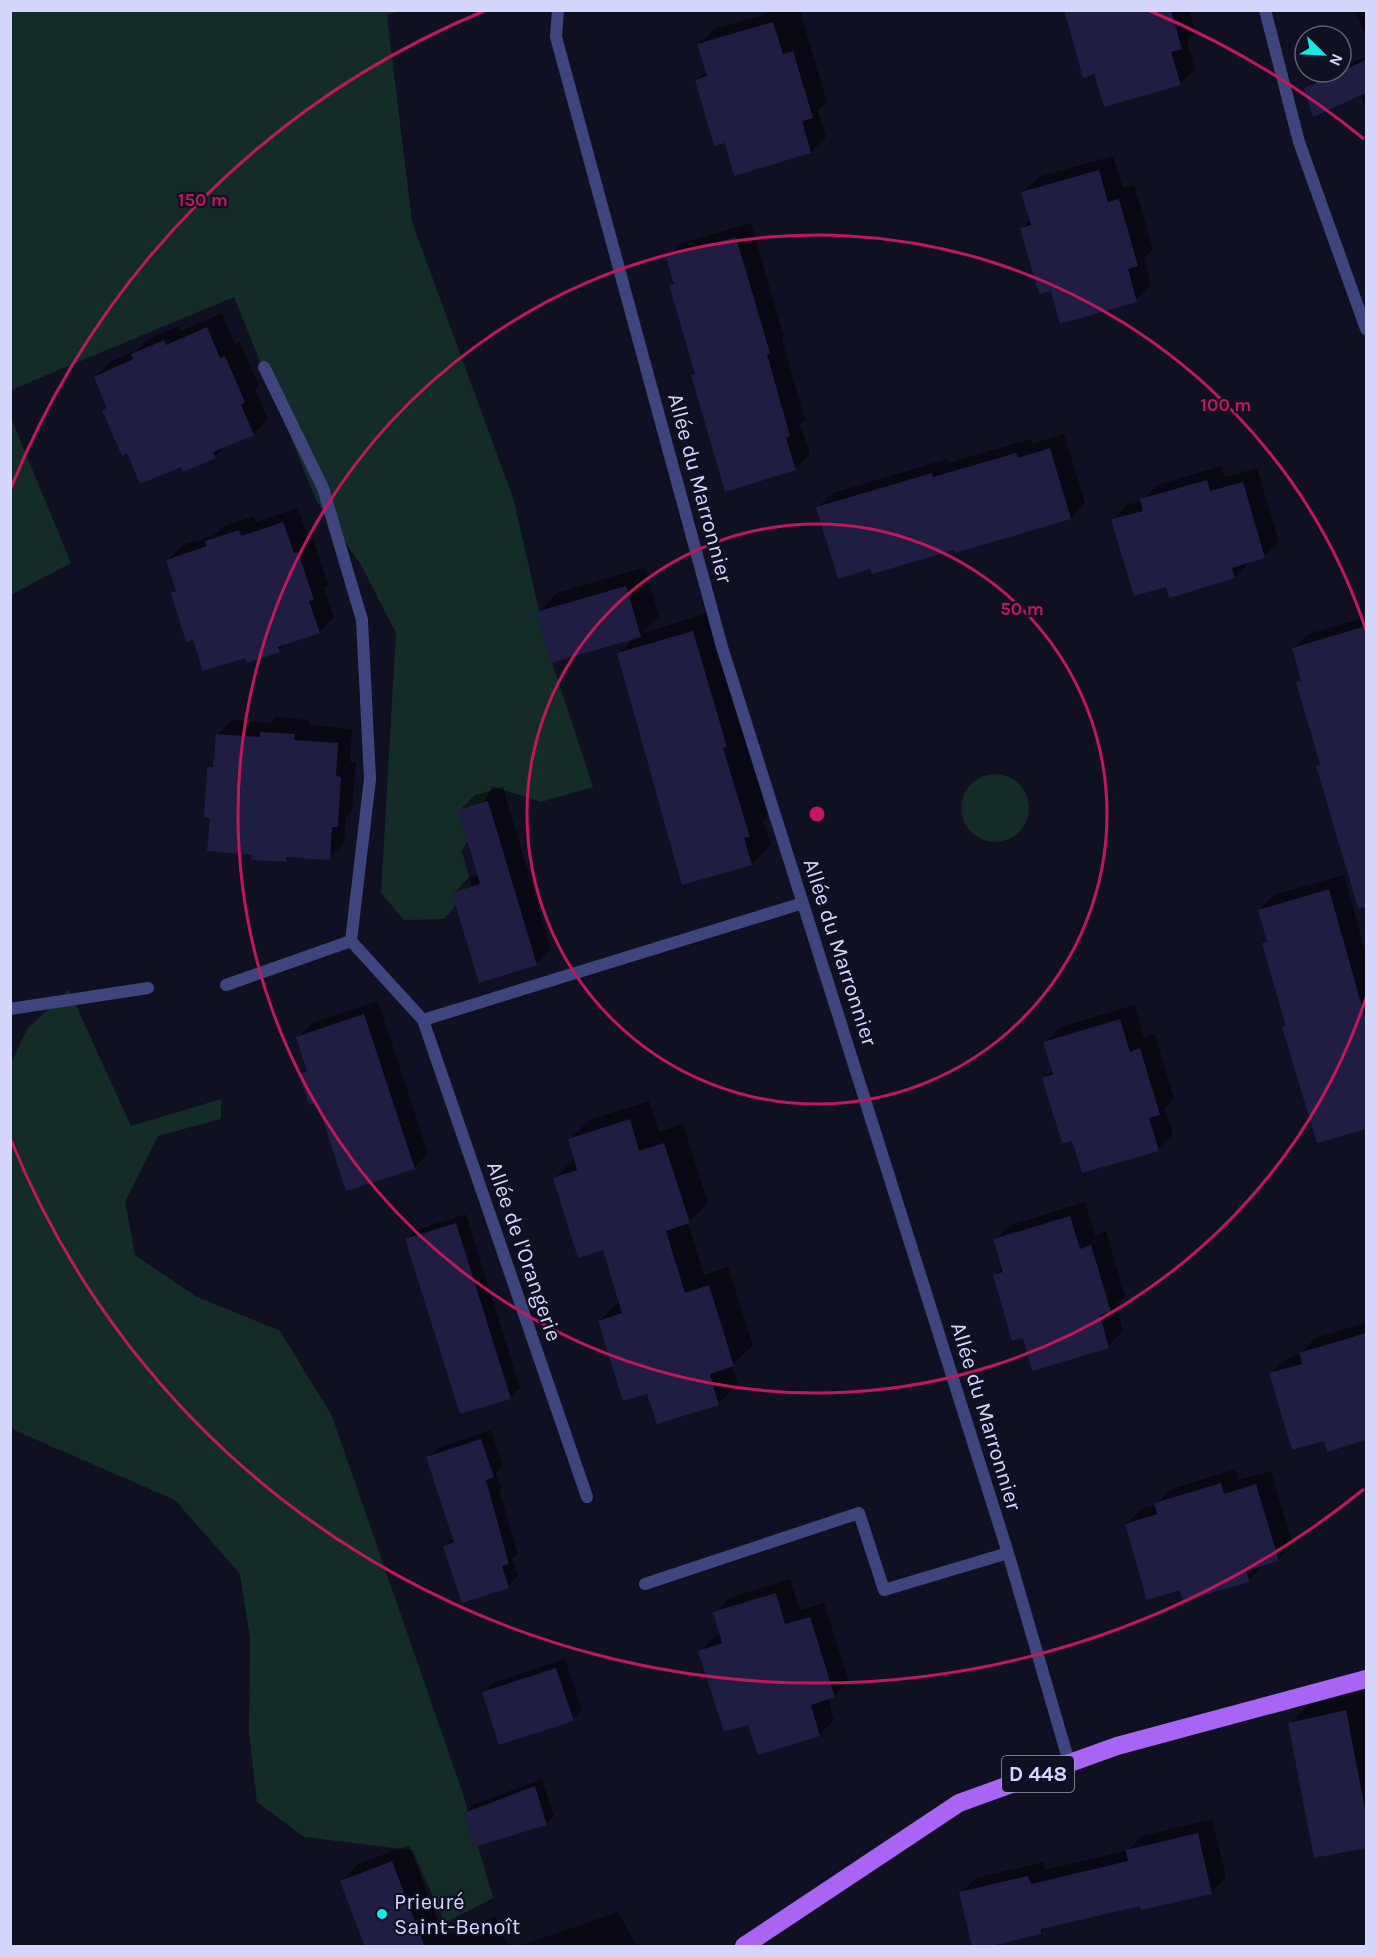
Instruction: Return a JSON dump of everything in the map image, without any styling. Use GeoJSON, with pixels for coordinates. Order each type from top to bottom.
{"type":"FeatureCollection","features":[{"type":"Feature","properties":{"kind":"main road","name":"D 448"},"geometry":{"type":"LineString","coordinates":[[744,1947],[959,1803],[1117,1746],[1366,1679]]}},
{"type":"Feature","properties":{"kind":"street","name":"Allée du Marronnier"},"geometry":{"type":"LineString","coordinates":[[558,10],[556,37],[716,624],[1008,1553],[1069,1762]]}},
{"type":"Feature","properties":{"kind":"street"},"geometry":{"type":"LineString","coordinates":[[1265,10],[1299,142],[1366,329]]}},
{"type":"Feature","properties":{"kind":"street"},"geometry":{"type":"LineString","coordinates":[[264,367],[322,488],[362,620],[370,779],[351,941],[423,1020],[803,903]]}},
{"type":"Feature","properties":{"kind":"street"},"geometry":{"type":"LineString","coordinates":[[226,985],[351,941]]}},
{"type":"Feature","properties":{"kind":"street"},"geometry":{"type":"LineString","coordinates":[[10,1009],[148,988]]}},
{"type":"Feature","properties":{"kind":"street","name":"Allée de l'Orangerie"},"geometry":{"type":"LineString","coordinates":[[423,1020],[587,1497]]}},
{"type":"Feature","properties":{"kind":"street"},"geometry":{"type":"LineString","coordinates":[[645,1584],[859,1513],[884,1590],[1008,1553]]}},
{"type":"Feature","properties":{"kind":"green space"},"geometry":{"type":"Polygon","coordinates":[[[11,11],[399,11],[387,15],[412,222],[513,498],[549,653],[593,787],[541,802],[492,786],[462,852],[472,887],[444,919],[404,920],[381,893],[396,633],[361,565],[316,500],[234,297],[11,390],[11,11]]]}},
{"type":"Feature","properties":{"kind":"green space"},"geometry":{"type":"Polygon","coordinates":[[[11,418],[71,563],[10,595],[11,418]]]}},
{"type":"Feature","properties":{"kind":"green space"},"geometry":{"type":"Polygon","coordinates":[[[995,774],[1008,777],[1019,784],[1026,795],[1029,808],[1026,821],[1019,832],[1008,839],[995,842],[982,839],[971,832],[964,821],[961,808],[964,795],[971,784],[982,777],[995,774]]]}},
{"type":"Feature","properties":{"kind":"green space"},"geometry":{"type":"Polygon","coordinates":[[[69,990],[131,1126],[221,1099],[221,1119],[158,1136],[125,1202],[135,1255],[195,1296],[280,1331],[332,1416],[463,1794],[493,1898],[445,1923],[412,1850],[304,1837],[257,1802],[249,1732],[250,1638],[240,1574],[175,1500],[14,1430],[10,1421],[10,1066],[27,1029],[69,990]]]}},
{"type":"Feature","properties":{"kind":"building"},"geometry":{"type":"Polygon","coordinates":[[[1064,10],[1171,10],[1182,49],[1171,52],[1181,85],[1104,107],[1094,74],[1083,78],[1064,10]]]}},
{"type":"Feature","properties":{"kind":"building"},"geometry":{"type":"Polygon","coordinates":[[[773,22],[783,54],[793,51],[813,118],[802,121],[811,153],[734,176],[725,143],[714,146],[695,80],[707,76],[697,44],[773,22]]]}},
{"type":"Feature","properties":{"kind":"building"},"geometry":{"type":"Polygon","coordinates":[[[1366,60],[1366,93],[1313,117],[1304,88],[1313,84],[1353,84],[1353,66],[1366,60]]]}},
{"type":"Feature","properties":{"kind":"building"},"geometry":{"type":"Polygon","coordinates":[[[1099,170],[1108,202],[1119,199],[1138,266],[1128,269],[1137,302],[1060,324],[1051,291],[1039,294],[1020,228],[1031,225],[1021,192],[1099,170]]]}},
{"type":"Feature","properties":{"kind":"building"},"geometry":{"type":"Polygon","coordinates":[[[736,237],[770,353],[767,354],[790,436],[786,438],[796,470],[725,492],[691,375],[695,374],[669,285],[674,284],[666,257],[736,237]]]}},
{"type":"Feature","properties":{"kind":"building"},"geometry":{"type":"Polygon","coordinates":[[[207,327],[220,358],[225,356],[245,402],[241,405],[254,435],[213,452],[216,458],[183,472],[181,467],[140,484],[127,453],[122,456],[102,410],[107,408],[94,377],[133,359],[131,354],[164,340],[166,345],[207,327]]]}},
{"type":"Feature","properties":{"kind":"building"},"geometry":{"type":"Polygon","coordinates":[[[1050,448],[1071,519],[955,553],[954,550],[872,574],[870,569],[838,579],[816,507],[932,473],[933,477],[1016,453],[1018,458],[1050,448]]]}},
{"type":"Feature","properties":{"kind":"building"},"geometry":{"type":"Polygon","coordinates":[[[1207,480],[1210,491],[1243,482],[1265,558],[1232,568],[1235,578],[1169,598],[1166,587],[1134,596],[1111,519],[1143,511],[1140,499],[1207,480]]]}},
{"type":"Feature","properties":{"kind":"building"},"geometry":{"type":"Polygon","coordinates":[[[283,522],[294,553],[298,552],[314,600],[309,601],[320,633],[278,647],[280,652],[247,663],[245,658],[203,671],[193,640],[186,642],[171,593],[176,591],[166,560],[207,546],[205,541],[239,530],[241,536],[283,522]]]}},
{"type":"Feature","properties":{"kind":"building"},"geometry":{"type":"Polygon","coordinates":[[[626,586],[641,637],[551,663],[536,612],[626,586]]]}},
{"type":"Feature","properties":{"kind":"building"},"geometry":{"type":"Polygon","coordinates":[[[1366,626],[1366,907],[1358,908],[1316,766],[1320,764],[1296,682],[1301,681],[1292,648],[1366,626]]]}},
{"type":"Feature","properties":{"kind":"building"},"geometry":{"type":"Polygon","coordinates":[[[693,631],[727,747],[723,748],[750,837],[744,838],[752,865],[682,885],[617,653],[693,631]]]}},
{"type":"Feature","properties":{"kind":"building"},"geometry":{"type":"Polygon","coordinates":[[[260,732],[295,734],[294,740],[338,743],[336,776],[341,777],[338,827],[332,827],[330,860],[286,857],[286,862],[251,860],[252,855],[207,851],[210,818],[204,817],[207,767],[213,767],[216,734],[260,737],[260,732]]]}},
{"type":"Feature","properties":{"kind":"building"},"geometry":{"type":"Polygon","coordinates":[[[488,801],[537,965],[479,983],[452,893],[480,884],[458,810],[488,801]]]}},
{"type":"Feature","properties":{"kind":"building"},"geometry":{"type":"Polygon","coordinates":[[[1329,889],[1366,1021],[1366,1129],[1317,1143],[1282,1027],[1286,1026],[1262,943],[1267,942],[1258,910],[1329,889]]]}},
{"type":"Feature","properties":{"kind":"building"},"geometry":{"type":"Polygon","coordinates":[[[364,1014],[415,1169],[346,1191],[317,1103],[309,1105],[299,1074],[307,1071],[296,1037],[364,1014]]]}},
{"type":"Feature","properties":{"kind":"building"},"geometry":{"type":"Polygon","coordinates":[[[1120,1019],[1130,1052],[1140,1048],[1160,1115],[1149,1118],[1159,1151],[1082,1173],[1072,1141],[1062,1143],[1042,1078],[1053,1074],[1043,1042],[1120,1019]]]}},
{"type":"Feature","properties":{"kind":"building"},"geometry":{"type":"Polygon","coordinates":[[[630,1119],[639,1151],[664,1143],[690,1223],[666,1231],[685,1293],[709,1285],[734,1366],[710,1374],[719,1405],[657,1424],[647,1394],[623,1401],[598,1321],[622,1313],[603,1250],[578,1258],[553,1178],[577,1170],[568,1139],[630,1119]]]}},
{"type":"Feature","properties":{"kind":"building"},"geometry":{"type":"Polygon","coordinates":[[[1070,1216],[1080,1249],[1091,1245],[1111,1312],[1100,1315],[1109,1348],[1032,1371],[1023,1338],[1012,1341],[993,1275],[1003,1272],[993,1239],[1070,1216]]]}},
{"type":"Feature","properties":{"kind":"building"},"geometry":{"type":"Polygon","coordinates":[[[456,1223],[511,1399],[460,1414],[405,1239],[456,1223]]]}},
{"type":"Feature","properties":{"kind":"building"},"geometry":{"type":"Polygon","coordinates":[[[1366,1333],[1366,1440],[1327,1452],[1324,1441],[1292,1450],[1269,1373],[1302,1364],[1299,1353],[1366,1333]]]}},
{"type":"Feature","properties":{"kind":"building"},"geometry":{"type":"Polygon","coordinates":[[[481,1439],[494,1477],[486,1480],[509,1564],[502,1566],[509,1588],[462,1603],[443,1546],[454,1542],[426,1457],[481,1439]]]}},
{"type":"Feature","properties":{"kind":"building"},"geometry":{"type":"Polygon","coordinates":[[[1221,1483],[1224,1494],[1256,1484],[1279,1561],[1246,1571],[1250,1582],[1183,1601],[1180,1590],[1147,1600],[1125,1524],[1157,1514],[1154,1503],[1221,1483]]]}},
{"type":"Feature","properties":{"kind":"building"},"geometry":{"type":"Polygon","coordinates":[[[776,1593],[785,1624],[810,1617],[835,1697],[811,1705],[820,1736],[758,1755],[748,1725],[724,1732],[698,1651],[722,1643],[713,1612],[776,1593]]]}},
{"type":"Feature","properties":{"kind":"building"},"geometry":{"type":"Polygon","coordinates":[[[556,1668],[574,1721],[499,1745],[482,1692],[556,1668]]]}},
{"type":"Feature","properties":{"kind":"building"},"geometry":{"type":"Polygon","coordinates":[[[1346,1710],[1366,1814],[1366,1848],[1314,1858],[1288,1723],[1346,1710]]]}},
{"type":"Feature","properties":{"kind":"building"},"geometry":{"type":"Polygon","coordinates":[[[535,1786],[547,1825],[474,1847],[464,1813],[535,1786]]]}},
{"type":"Feature","properties":{"kind":"building"},"geometry":{"type":"Polygon","coordinates":[[[1198,1833],[1212,1894],[1141,1910],[1140,1906],[1041,1929],[1041,1934],[987,1947],[972,1947],[959,1892],[1028,1876],[1031,1884],[1128,1861],[1126,1850],[1198,1833]]]}},
{"type":"Feature","properties":{"kind":"building","name":"Prieuré Saint-Benoît"},"geometry":{"type":"Polygon","coordinates":[[[392,1861],[425,1947],[365,1947],[340,1881],[392,1861]]]}},
{"type":"Feature","properties":{"kind":"place","name":"Prieuré Saint-Benoît"},"geometry":{"type":"Point","coordinates":[382,1914]}}]}
